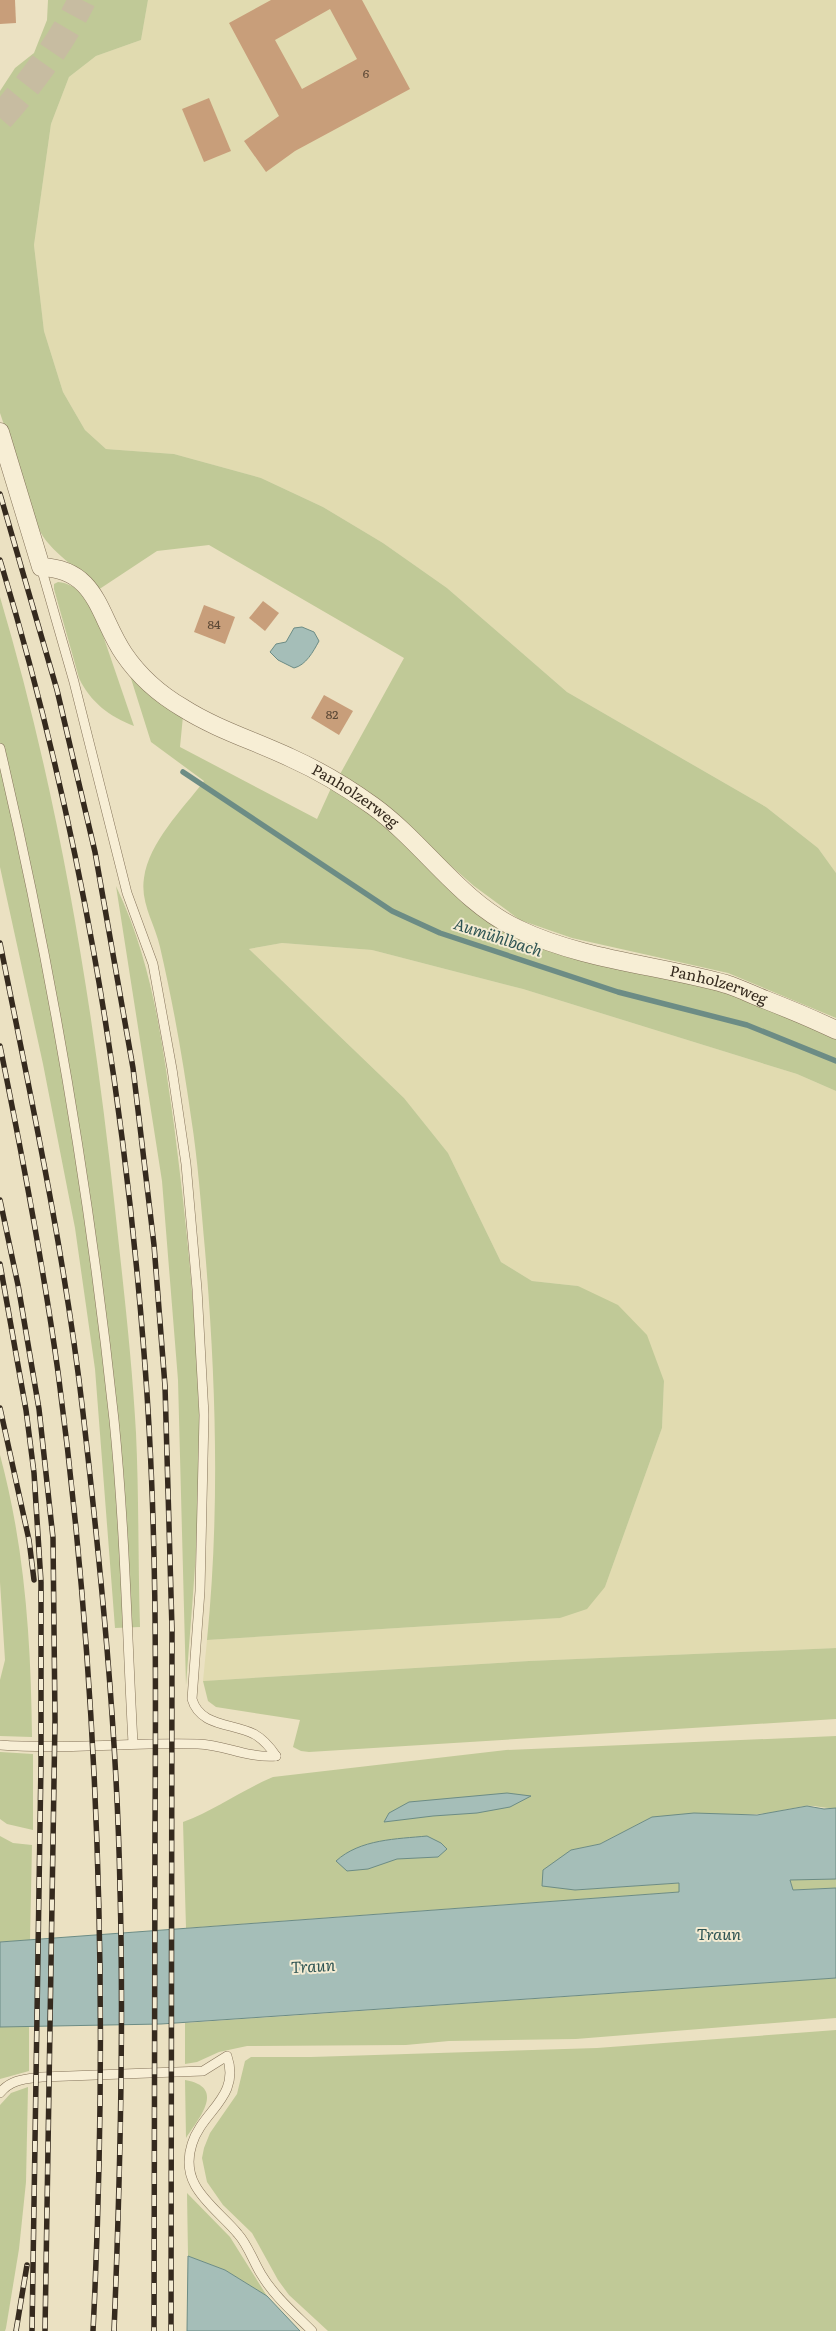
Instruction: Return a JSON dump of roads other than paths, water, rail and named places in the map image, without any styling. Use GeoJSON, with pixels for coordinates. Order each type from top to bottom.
{"type":"FeatureCollection","features":[{"type":"Feature","properties":{"kind":"street"},"geometry":{"type":"LineString","coordinates":[[0,432],[41,567]]}},
{"type":"Feature","properties":{"kind":"street","name":"Panholzerweg"},"geometry":{"type":"LineString","coordinates":[[41,567],[65,570],[85,585],[99,605],[106,623],[124,653],[161,695],[196,716],[293,759],[335,781],[375,808],[434,861],[468,896],[518,929],[572,948],[728,985],[836,1030]]}},
{"type":"Feature","properties":{"kind":"lane"},"geometry":{"type":"LineString","coordinates":[[0,1745],[200,1744],[252,1756],[276,1756],[255,1734],[205,1718],[196,1708],[192,1699],[201,1565],[204,1415],[197,1289],[183,1145],[165,1024],[153,964],[127,893],[74,682],[41,567]]}},
{"type":"Feature","properties":{"kind":"lane"},"geometry":{"type":"LineString","coordinates":[[0,748],[23,847],[69,1096],[103,1330],[114,1421],[126,1570],[133,1743]]}},
{"type":"Feature","properties":{"kind":"lane"},"geometry":{"type":"LineString","coordinates":[[0,2093],[6,2086],[17,2080],[42,2077],[203,2071],[227,2056],[230,2072],[227,2089],[195,2136],[189,2159],[192,2176],[204,2200],[239,2234],[268,2284],[307,2329]]}},
{"type":"Feature","properties":{"kind":"water"},"geometry":{"type":"Polygon","coordinates":[[[302,627],[314,632],[319,641],[306,661],[294,668],[278,660],[270,652],[276,644],[286,642],[294,628],[302,627]]]}},
{"type":"Feature","properties":{"kind":"water"},"geometry":{"type":"Polygon","coordinates":[[[507,1793],[531,1796],[510,1807],[477,1813],[384,1822],[389,1813],[409,1802],[507,1793]]]}},
{"type":"Feature","properties":{"kind":"water","name":"Traun"},"geometry":{"type":"Polygon","coordinates":[[[807,1806],[824,1809],[836,1808],[836,1879],[790,1880],[793,1890],[836,1888],[836,1978],[161,2024],[0,2027],[0,1942],[679,1892],[679,1883],[575,1890],[542,1886],[543,1870],[571,1850],[600,1844],[652,1817],[694,1813],[757,1815],[807,1806]]]}},
{"type":"Feature","properties":{"kind":"water"},"geometry":{"type":"Polygon","coordinates":[[[427,1836],[441,1843],[447,1849],[438,1857],[397,1859],[368,1869],[347,1871],[336,1861],[356,1848],[367,1844],[391,1839],[427,1836]]]}},
{"type":"Feature","properties":{"kind":"water"},"geometry":{"type":"Polygon","coordinates":[[[188,2256],[225,2270],[267,2296],[300,2331],[187,2331],[188,2256]]]}},
{"type":"Feature","properties":{"kind":"waterway","name":"Aumühlbach"},"geometry":{"type":"LineString","coordinates":[[183,772],[392,911],[440,933],[618,992],[747,1025],[836,1061]]}},
{"type":"Feature","properties":{"kind":"tunnel"},"geometry":{"type":"LineString","coordinates":[[0,118],[45,62],[65,32],[82,0]]}},
{"type":"Feature","properties":{"kind":"railway"},"geometry":{"type":"LineString","coordinates":[[0,494],[57,690],[95,852],[133,1068],[154,1245],[165,1386],[172,1629],[171,2331]]}},
{"type":"Feature","properties":{"kind":"railway"},"geometry":{"type":"LineString","coordinates":[[0,560],[53,756],[94,952],[124,1151],[144,1353],[151,1474],[155,1656],[154,2331]]}},
{"type":"Feature","properties":{"kind":"railway"},"geometry":{"type":"LineString","coordinates":[[0,943],[57,1236],[76,1354],[96,1531],[112,1710],[118,1829],[122,1999],[121,2110],[114,2331]]}},
{"type":"Feature","properties":{"kind":"railway"},"geometry":{"type":"LineString","coordinates":[[0,1046],[32,1209],[58,1372],[72,1491],[92,1731],[100,1971],[98,2211],[93,2331]]}},
{"type":"Feature","properties":{"kind":"railway"},"geometry":{"type":"LineString","coordinates":[[0,1200],[18,1285],[39,1409],[53,1538],[55,1720],[45,2331]]}},
{"type":"Feature","properties":{"kind":"railway"},"geometry":{"type":"LineString","coordinates":[[0,1264],[26,1410],[34,1473],[41,1582],[41,1763],[32,2331]]}},
{"type":"Feature","properties":{"kind":"railway"},"geometry":{"type":"LineString","coordinates":[[0,1408],[29,1540],[34,1580]]}},
{"type":"Feature","properties":{"kind":"railway"},"geometry":{"type":"LineString","coordinates":[[16,2331],[27,2265]]}}]}
